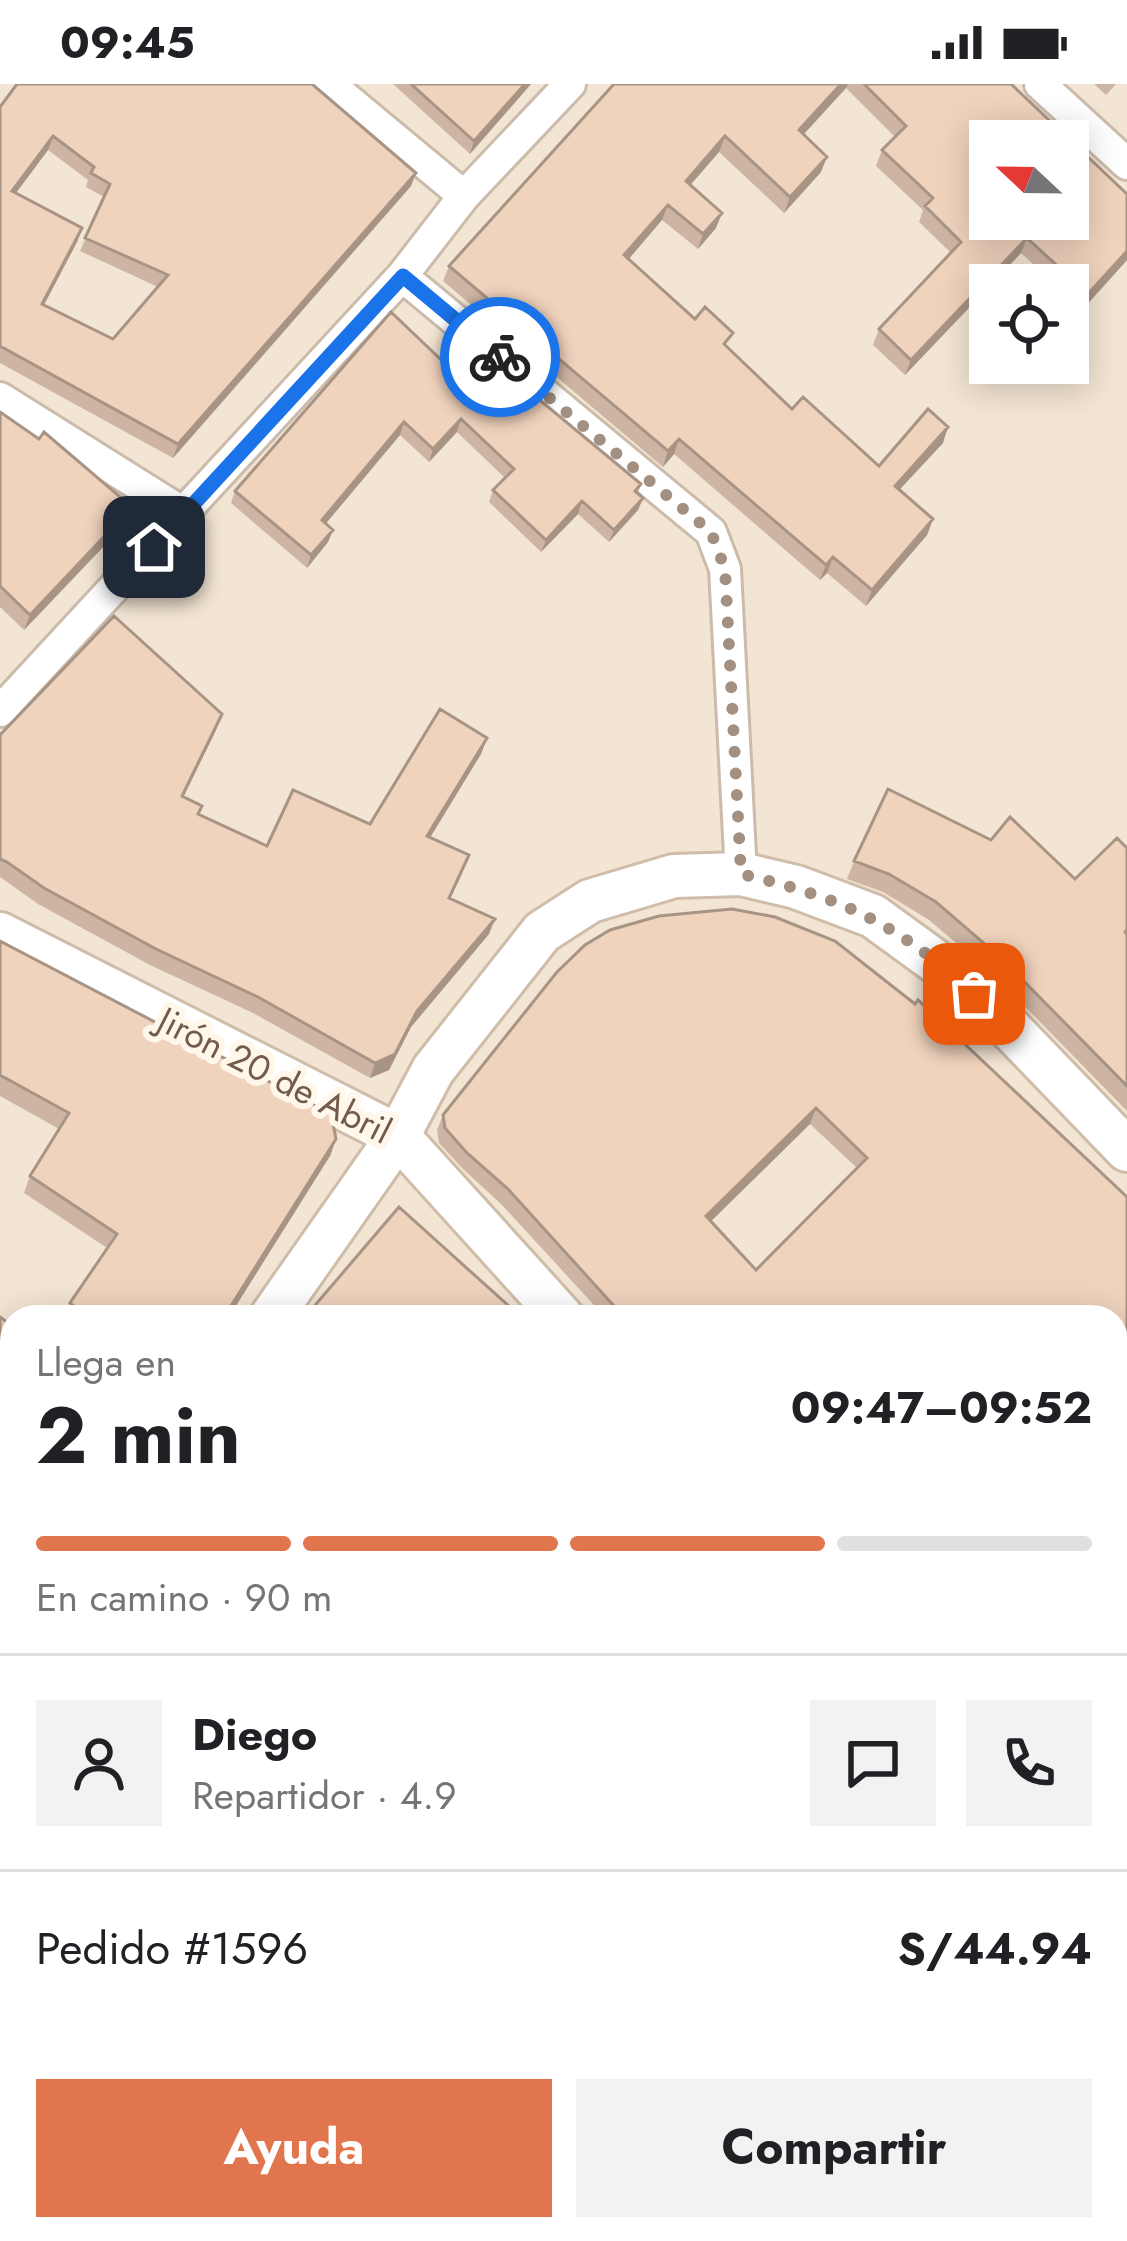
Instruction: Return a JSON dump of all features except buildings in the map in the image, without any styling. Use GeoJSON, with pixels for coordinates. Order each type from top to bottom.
{"type":"FeatureCollection","features":[{"type":"Feature","properties":{"kind":"main road"},"geometry":{"type":"LineString","coordinates":[[279,1305],[398,1136],[433,1070],[542,932],[590,901],[674,876],[741,874],[796,886],[873,916],[950,972],[998,1016],[1127,1150]]}},
{"type":"Feature","properties":{"kind":"main road","name":"Jirón 20 de Abril"},"geometry":{"type":"LineString","coordinates":[[0,934],[398,1136],[551,1305]]}},
{"type":"Feature","properties":{"kind":"street"},"geometry":{"type":"LineString","coordinates":[[329,84],[464,196]]}},
{"type":"Feature","properties":{"kind":"street"},"geometry":{"type":"LineString","coordinates":[[0,711],[403,276],[464,196],[570,84]]}},
{"type":"Feature","properties":{"kind":"street"},"geometry":{"type":"LineString","coordinates":[[1040,84],[1127,164]]}},
{"type":"Feature","properties":{"kind":"street"},"geometry":{"type":"LineString","coordinates":[[403,276],[711,532],[725,569],[741,874]]}},
{"type":"Feature","properties":{"kind":"street"},"geometry":{"type":"LineString","coordinates":[[0,398],[185,514]]}},
{"type":"Feature","properties":{"kind":"shaded area"},"geometry":{"type":"Polygon","coordinates":[[[0,84],[1127,84],[1127,1305],[0,1305],[0,84]]]}},
{"type":"Feature","properties":{"kind":"way so far"},"geometry":{"type":"LineString","coordinates":[[500,357],[711,532],[725,569],[741,874],[796,886],[873,916],[974,994]]}},
{"type":"Feature","properties":{"kind":"route"},"geometry":{"type":"LineString","coordinates":[[154,547],[403,276],[500,357]]}}]}
